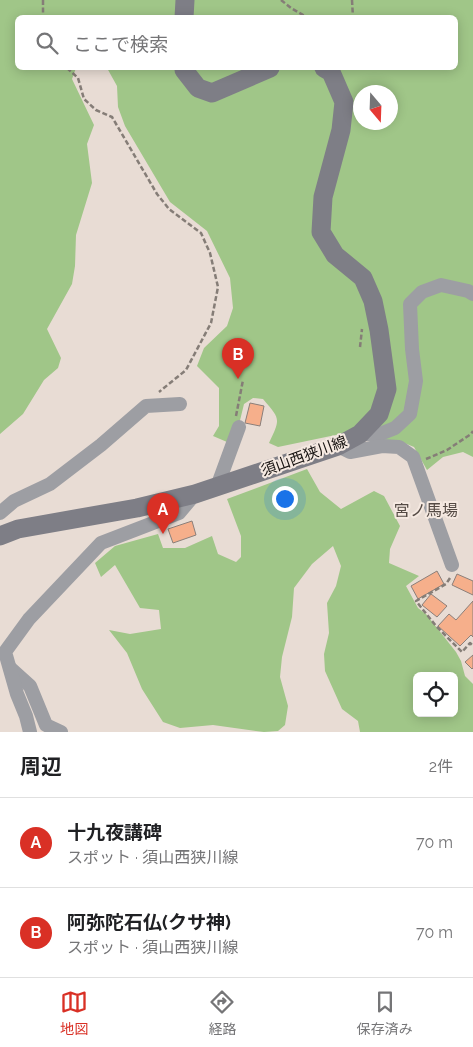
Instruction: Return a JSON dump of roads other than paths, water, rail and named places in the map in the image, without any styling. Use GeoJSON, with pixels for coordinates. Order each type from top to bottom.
{"type":"FeatureCollection","features":[{"type":"Feature","properties":{"kind":"main road"},"geometry":{"type":"LineString","coordinates":[[184,15],[185,0]]}},
{"type":"Feature","properties":{"kind":"main road"},"geometry":{"type":"LineString","coordinates":[[184,70],[198,88],[212,93],[265,70]]}},
{"type":"Feature","properties":{"kind":"main road","name":"須山西狭川線"},"geometry":{"type":"LineString","coordinates":[[0,536],[18,528],[137,508],[217,487],[338,446],[360,434],[379,414],[387,389],[374,301],[363,278],[335,255],[321,232],[323,197],[341,130],[344,102],[331,72],[328,70]]}},
{"type":"Feature","properties":{"kind":"street"},"geometry":{"type":"LineString","coordinates":[[360,434],[380,434],[395,428],[410,414],[416,381],[412,349],[410,304],[422,292],[441,285],[468,291],[473,294]]}},
{"type":"Feature","properties":{"kind":"street"},"geometry":{"type":"LineString","coordinates":[[0,513],[14,501],[50,484],[101,445],[146,406],[180,404]]}},
{"type":"Feature","properties":{"kind":"street"},"geometry":{"type":"LineString","coordinates":[[217,487],[239,426]]}},
{"type":"Feature","properties":{"kind":"street"},"geometry":{"type":"LineString","coordinates":[[338,446],[350,452],[382,446],[399,447],[413,457],[452,565]]}},
{"type":"Feature","properties":{"kind":"street"},"geometry":{"type":"LineString","coordinates":[[4,656],[29,619],[101,543],[179,513],[195,494]]}},
{"type":"Feature","properties":{"kind":"street"},"geometry":{"type":"LineString","coordinates":[[4,656],[30,732]]}},
{"type":"Feature","properties":{"kind":"street"},"geometry":{"type":"LineString","coordinates":[[4,656],[30,686],[46,725],[62,732]]}},
{"type":"Feature","properties":{"kind":"place","name":"阿弥陀石仏(クサ神)"},"geometry":{"type":"Point","coordinates":[238,379]}},
{"type":"Feature","properties":{"kind":"place","name":"十九夜講碑"},"geometry":{"type":"Point","coordinates":[163,534]}},
{"type":"Feature","properties":{"kind":"district","name":"宮ノ馬場"},"geometry":{"type":"Point","coordinates":[426,510]}}]}
